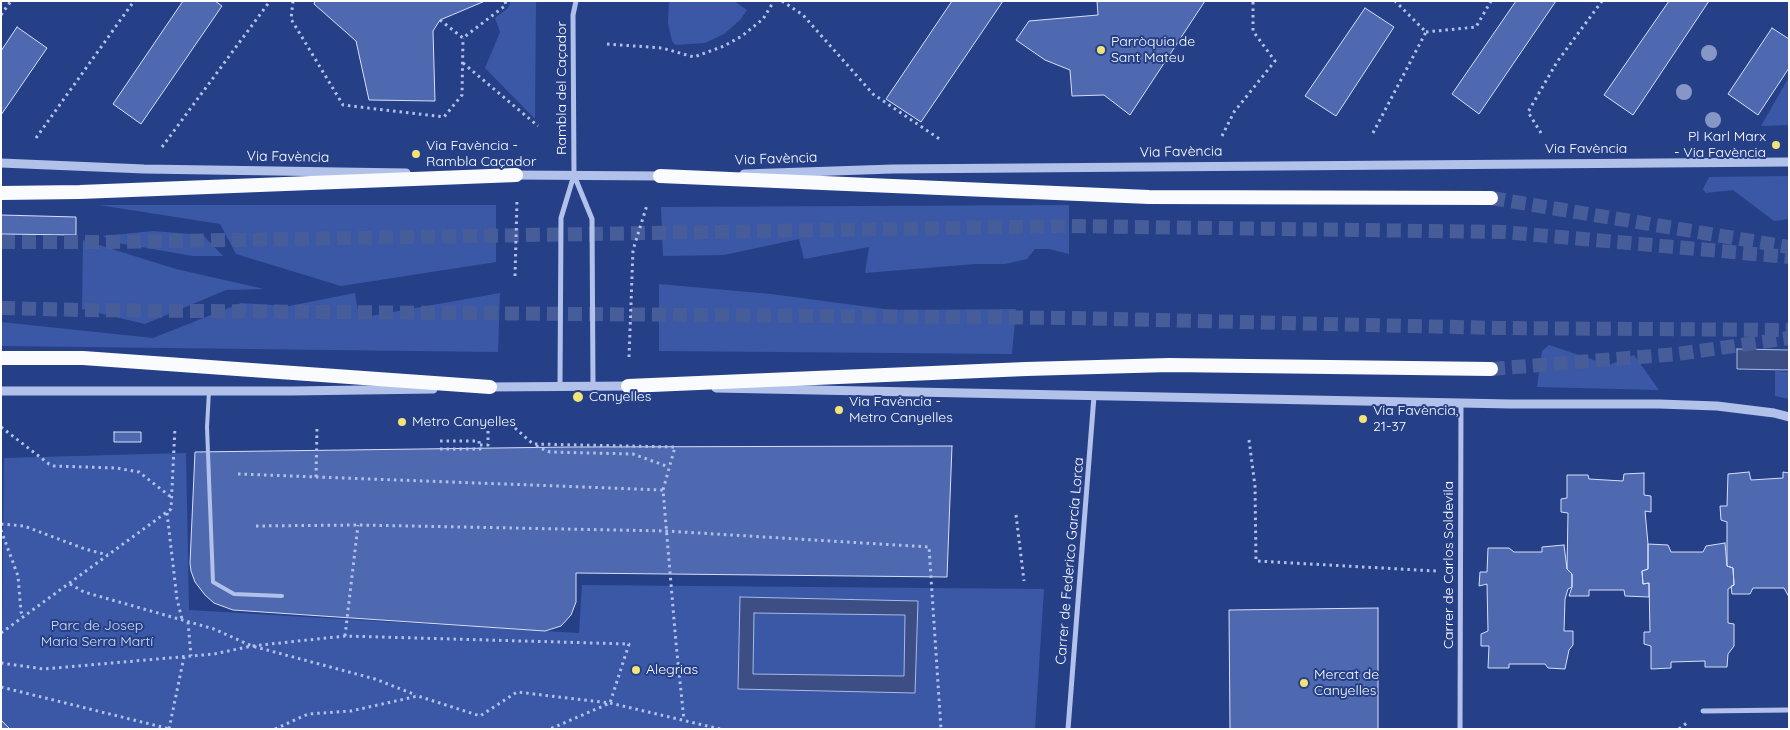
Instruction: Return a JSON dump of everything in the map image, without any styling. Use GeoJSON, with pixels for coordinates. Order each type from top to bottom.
{"type":"FeatureCollection","features":[{"type":"Feature","properties":{"kind":"highway"},"geometry":{"type":"LineString","coordinates":[[1,193],[80,192],[516,175]]}},
{"type":"Feature","properties":{"kind":"highway"},"geometry":{"type":"LineString","coordinates":[[660,176],[1149,197],[1491,198]]}},
{"type":"Feature","properties":{"kind":"highway"},"geometry":{"type":"LineString","coordinates":[[1,358],[83,358],[490,387]]}},
{"type":"Feature","properties":{"kind":"highway"},"geometry":{"type":"LineString","coordinates":[[628,386],[1026,368],[1168,365],[1491,369]]}},
{"type":"Feature","properties":{"kind":"street","name":"Rambla del Caçador"},"geometry":{"type":"LineString","coordinates":[[574,175],[573,24],[576,1]]}},
{"type":"Feature","properties":{"kind":"street","name":"Via Favència"},"geometry":{"type":"LineString","coordinates":[[1,163],[144,169],[660,176],[903,169],[1789,162]]}},
{"type":"Feature","properties":{"kind":"street"},"geometry":{"type":"LineString","coordinates":[[560,386],[561,218],[574,175]]}},
{"type":"Feature","properties":{"kind":"street"},"geometry":{"type":"LineString","coordinates":[[574,175],[592,218],[594,235],[593,386]]}},
{"type":"Feature","properties":{"kind":"street"},"geometry":{"type":"LineString","coordinates":[[1,391],[209,391],[628,386],[1025,396],[1718,406],[1774,413],[1789,417]]}},
{"type":"Feature","properties":{"kind":"street","name":"Carrer de Federico García Lorca"},"geometry":{"type":"LineString","coordinates":[[1068,729],[1094,396]]}},
{"type":"Feature","properties":{"kind":"street","name":"Carrer de Carlos Soldevila"},"geometry":{"type":"LineString","coordinates":[[1460,729],[1461,402]]}},
{"type":"Feature","properties":{"kind":"street"},"geometry":{"type":"LineString","coordinates":[[1702,711],[1789,710]]}},
{"type":"Feature","properties":{"kind":"lane"},"geometry":{"type":"LineString","coordinates":[[209,391],[207,427],[213,582],[234,594],[282,596]]}},
{"type":"Feature","properties":{"kind":"path"},"geometry":{"type":"LineString","coordinates":[[1,15],[11,1]]}},
{"type":"Feature","properties":{"kind":"path"},"geometry":{"type":"LineString","coordinates":[[36,138],[134,1]]}},
{"type":"Feature","properties":{"kind":"path"},"geometry":{"type":"LineString","coordinates":[[162,147],[270,1]]}},
{"type":"Feature","properties":{"kind":"path"},"geometry":{"type":"LineString","coordinates":[[293,1],[291,19],[343,105],[444,117],[462,95],[462,38],[440,20]]}},
{"type":"Feature","properties":{"kind":"path"},"geometry":{"type":"LineString","coordinates":[[462,38],[506,5],[505,1]]}},
{"type":"Feature","properties":{"kind":"path"},"geometry":{"type":"LineString","coordinates":[[606,44],[662,48],[694,57],[724,46],[742,36],[763,19],[774,1]]}},
{"type":"Feature","properties":{"kind":"path"},"geometry":{"type":"LineString","coordinates":[[782,1],[803,15],[873,94],[941,140]]}},
{"type":"Feature","properties":{"kind":"path"},"geometry":{"type":"LineString","coordinates":[[1222,136],[1234,112],[1275,61],[1253,31],[1253,1]]}},
{"type":"Feature","properties":{"kind":"path"},"geometry":{"type":"LineString","coordinates":[[1395,1],[1426,32]]}},
{"type":"Feature","properties":{"kind":"path"},"geometry":{"type":"LineString","coordinates":[[1426,32],[1476,27],[1491,1]]}},
{"type":"Feature","properties":{"kind":"path"},"geometry":{"type":"LineString","coordinates":[[1541,133],[1528,112],[1557,62],[1602,1]]}},
{"type":"Feature","properties":{"kind":"path"},"geometry":{"type":"LineString","coordinates":[[1373,133],[1426,32]]}},
{"type":"Feature","properties":{"kind":"path"},"geometry":{"type":"LineString","coordinates":[[463,63],[538,126]]}},
{"type":"Feature","properties":{"kind":"path"},"geometry":{"type":"LineString","coordinates":[[515,276],[517,201]]}},
{"type":"Feature","properties":{"kind":"path"},"geometry":{"type":"LineString","coordinates":[[629,357],[633,250],[647,205]]}},
{"type":"Feature","properties":{"kind":"path"},"geometry":{"type":"LineString","coordinates":[[1,427],[48,464],[54,466],[116,468],[139,472],[171,498]]}},
{"type":"Feature","properties":{"kind":"path"},"geometry":{"type":"LineString","coordinates":[[1,633],[172,509],[175,427]]}},
{"type":"Feature","properties":{"kind":"path"},"geometry":{"type":"LineString","coordinates":[[480,445],[488,445],[488,427]]}},
{"type":"Feature","properties":{"kind":"path"},"geometry":{"type":"LineString","coordinates":[[316,477],[317,428]]}},
{"type":"Feature","properties":{"kind":"path"},"geometry":{"type":"LineString","coordinates":[[514,428],[533,444],[550,452],[633,454],[669,467]]}},
{"type":"Feature","properties":{"kind":"path"},"geometry":{"type":"LineString","coordinates":[[1249,440],[1255,486],[1256,561],[1436,571]]}},
{"type":"Feature","properties":{"kind":"path"},"geometry":{"type":"LineString","coordinates":[[440,441],[479,441],[480,445]]}},
{"type":"Feature","properties":{"kind":"path"},"geometry":{"type":"LineString","coordinates":[[533,444],[674,447],[663,490],[684,720]]}},
{"type":"Feature","properties":{"kind":"path"},"geometry":{"type":"LineString","coordinates":[[440,449],[480,449],[480,445]]}},
{"type":"Feature","properties":{"kind":"path"},"geometry":{"type":"LineString","coordinates":[[238,474],[663,490]]}},
{"type":"Feature","properties":{"kind":"path"},"geometry":{"type":"LineString","coordinates":[[167,513],[177,599],[182,620]]}},
{"type":"Feature","properties":{"kind":"path"},"geometry":{"type":"LineString","coordinates":[[1016,516],[1024,581]]}},
{"type":"Feature","properties":{"kind":"path"},"geometry":{"type":"LineString","coordinates":[[1,524],[24,526],[109,555]]}},
{"type":"Feature","properties":{"kind":"path"},"geometry":{"type":"LineString","coordinates":[[345,636],[358,524]]}},
{"type":"Feature","properties":{"kind":"path"},"geometry":{"type":"LineString","coordinates":[[256,526],[358,524],[666,530],[929,547],[941,729]]}},
{"type":"Feature","properties":{"kind":"path"},"geometry":{"type":"LineString","coordinates":[[1,530],[18,576],[21,612],[24,617]]}},
{"type":"Feature","properties":{"kind":"path"},"geometry":{"type":"LineString","coordinates":[[70,584],[84,592],[214,628],[252,646],[375,679],[418,696],[480,716],[517,692],[610,703],[720,729]]}},
{"type":"Feature","properties":{"kind":"path"},"geometry":{"type":"LineString","coordinates":[[188,622],[191,656]]}},
{"type":"Feature","properties":{"kind":"path"},"geometry":{"type":"LineString","coordinates":[[1,663],[44,669],[214,654],[252,646],[345,636],[629,644],[610,703],[550,729]]}},
{"type":"Feature","properties":{"kind":"path"},"geometry":{"type":"LineString","coordinates":[[1,687],[169,729],[184,657]]}},
{"type":"Feature","properties":{"kind":"path"},"geometry":{"type":"LineString","coordinates":[[274,729],[308,714],[351,711],[418,696]]}},
{"type":"Feature","properties":{"kind":"green space"},"geometry":{"type":"Polygon","coordinates":[[[511,1],[536,1],[535,119],[485,68],[500,32],[495,18],[508,8],[511,1]]]}},
{"type":"Feature","properties":{"kind":"green space"},"geometry":{"type":"Polygon","coordinates":[[[669,1],[734,1],[747,10],[740,20],[724,34],[705,43],[675,45],[672,41],[668,23],[669,1]]]}},
{"type":"Feature","properties":{"kind":"green space"},"geometry":{"type":"Polygon","coordinates":[[[1789,77],[1789,125],[1761,126],[1789,77]]]}},
{"type":"Feature","properties":{"kind":"green space"},"geometry":{"type":"Polygon","coordinates":[[[1789,176],[1789,219],[1774,221],[1733,190],[1706,193],[1703,189],[1709,177],[1789,176]]]}},
{"type":"Feature","properties":{"kind":"green space"},"geometry":{"type":"Polygon","coordinates":[[[99,205],[496,205],[496,262],[341,286],[236,254],[220,224],[99,205]]]}},
{"type":"Feature","properties":{"kind":"green space"},"geometry":{"type":"Polygon","coordinates":[[[1069,205],[1069,254],[1049,249],[1035,249],[1027,259],[1005,264],[975,264],[865,273],[869,247],[804,259],[799,239],[724,255],[663,256],[661,207],[1069,205]]]}},
{"type":"Feature","properties":{"kind":"green space"},"geometry":{"type":"Polygon","coordinates":[[[153,231],[203,235],[223,256],[193,256],[112,242],[103,236],[153,231]]]}},
{"type":"Feature","properties":{"kind":"green space"},"geometry":{"type":"Polygon","coordinates":[[[83,240],[176,269],[264,289],[226,290],[145,324],[82,309],[83,240]]]}},
{"type":"Feature","properties":{"kind":"green space"},"geometry":{"type":"Polygon","coordinates":[[[659,284],[771,294],[892,310],[1016,309],[1012,354],[659,351],[659,284]]]}},
{"type":"Feature","properties":{"kind":"green space"},"geometry":{"type":"Polygon","coordinates":[[[355,293],[359,318],[500,293],[498,352],[1,346],[1,322],[153,338],[241,303],[289,306],[355,293]]]}},
{"type":"Feature","properties":{"kind":"green space"},"geometry":{"type":"Polygon","coordinates":[[[1549,345],[1609,365],[1634,355],[1659,390],[1537,387],[1542,351],[1549,345]]]}},
{"type":"Feature","properties":{"kind":"green space"},"geometry":{"type":"Polygon","coordinates":[[[1775,371],[1789,372],[1789,399],[1775,396],[1775,371]]]}},
{"type":"Feature","properties":{"kind":"green space","name":"Parc de Josep Maria Serra Martí"},"geometry":{"type":"Polygon","coordinates":[[[186,453],[189,610],[579,633],[582,585],[1044,589],[1035,729],[1,729],[4,458],[186,453]]]}},
{"type":"Feature","properties":{"kind":"shaded area"},"geometry":{"type":"Polygon","coordinates":[[[1737,349],[1789,350],[1789,370],[1737,369],[1737,349]]]}},
{"type":"Feature","properties":{"kind":"shaded area"},"geometry":{"type":"Polygon","coordinates":[[[740,597],[918,601],[915,693],[738,689],[740,597]],[[754,613],[753,674],[904,676],[905,615],[754,613]]]}},
{"type":"Feature","properties":{"kind":"building"},"geometry":{"type":"Polygon","coordinates":[[[183,1],[215,1],[222,6],[141,124],[113,104],[183,1]]]}},
{"type":"Feature","properties":{"kind":"building"},"geometry":{"type":"Polygon","coordinates":[[[315,1],[485,1],[440,20],[433,31],[435,101],[369,100],[356,41],[314,4],[315,1]]]}},
{"type":"Feature","properties":{"kind":"building"},"geometry":{"type":"Polygon","coordinates":[[[952,1],[1003,1],[921,122],[886,99],[952,1]]]}},
{"type":"Feature","properties":{"kind":"building","name":"Parròquia de Sant Mateu"},"geometry":{"type":"Polygon","coordinates":[[[1097,1],[1205,1],[1130,115],[1104,95],[1072,96],[1070,70],[1045,60],[1016,40],[1029,21],[1098,15],[1097,1]]]}},
{"type":"Feature","properties":{"kind":"building"},"geometry":{"type":"Polygon","coordinates":[[[1516,1],[1556,1],[1479,114],[1452,94],[1516,1]]]}},
{"type":"Feature","properties":{"kind":"building"},"geometry":{"type":"Polygon","coordinates":[[[1669,1],[1709,1],[1633,115],[1604,95],[1669,1]]]}},
{"type":"Feature","properties":{"kind":"building"},"geometry":{"type":"Polygon","coordinates":[[[1365,8],[1394,27],[1336,116],[1305,96],[1365,8]]]}},
{"type":"Feature","properties":{"kind":"building"},"geometry":{"type":"Polygon","coordinates":[[[17,27],[47,48],[1,115],[1,51],[17,27]]]}},
{"type":"Feature","properties":{"kind":"building"},"geometry":{"type":"Polygon","coordinates":[[[1772,28],[1789,39],[1789,68],[1758,115],[1728,94],[1772,28]]]}},
{"type":"Feature","properties":{"kind":"building"},"geometry":{"type":"Polygon","coordinates":[[[1,215],[76,217],[76,235],[1,234],[1,215]]]}},
{"type":"Feature","properties":{"kind":"building"},"geometry":{"type":"Polygon","coordinates":[[[114,432],[141,432],[141,442],[114,442],[114,432]]]}},
{"type":"Feature","properties":{"kind":"building"},"geometry":{"type":"Polygon","coordinates":[[[952,446],[947,577],[576,573],[576,602],[571,615],[561,626],[545,631],[233,610],[214,603],[205,595],[195,582],[191,571],[195,452],[570,447],[952,446]]]}},
{"type":"Feature","properties":{"kind":"building"},"geometry":{"type":"Polygon","coordinates":[[[1749,472],[1751,480],[1783,478],[1783,472],[1789,473],[1789,597],[1784,588],[1753,588],[1750,594],[1732,594],[1731,586],[1734,585],[1733,568],[1727,566],[1727,522],[1721,520],[1720,506],[1727,506],[1728,474],[1749,472]]]}},
{"type":"Feature","properties":{"kind":"building"},"geometry":{"type":"Polygon","coordinates":[[[1644,473],[1644,495],[1651,496],[1651,512],[1645,511],[1648,569],[1642,571],[1643,584],[1649,583],[1649,597],[1625,596],[1624,590],[1589,590],[1589,596],[1569,596],[1572,587],[1572,574],[1567,569],[1568,513],[1561,512],[1561,499],[1567,498],[1567,475],[1588,475],[1589,479],[1623,481],[1624,474],[1644,473]]]}},
{"type":"Feature","properties":{"kind":"building"},"geometry":{"type":"Polygon","coordinates":[[[1725,543],[1727,566],[1733,568],[1734,585],[1728,589],[1728,623],[1734,624],[1734,646],[1728,654],[1727,667],[1705,667],[1705,661],[1671,662],[1671,668],[1651,669],[1651,646],[1644,644],[1644,632],[1650,632],[1649,583],[1643,584],[1642,571],[1648,569],[1648,544],[1668,545],[1671,552],[1703,552],[1706,546],[1725,543]]]}},
{"type":"Feature","properties":{"kind":"building"},"geometry":{"type":"Polygon","coordinates":[[[1564,545],[1567,569],[1572,574],[1572,587],[1568,589],[1565,599],[1564,631],[1573,631],[1573,645],[1569,650],[1565,669],[1548,668],[1545,664],[1509,664],[1509,668],[1488,668],[1489,646],[1481,646],[1481,634],[1488,631],[1487,584],[1479,586],[1480,572],[1487,572],[1488,548],[1509,548],[1514,552],[1542,552],[1542,547],[1564,545]]]}},
{"type":"Feature","properties":{"kind":"building","name":"Mercat de Canyelles"},"geometry":{"type":"Polygon","coordinates":[[[1378,608],[1378,729],[1230,729],[1229,610],[1378,608]]]}},
{"type":"Feature","properties":{"kind":"building"},"geometry":{"type":"Polygon","coordinates":[[[1,720],[10,729],[1,729],[1,720]]]}},
{"type":"Feature","properties":{"kind":"tunnel"},"geometry":{"type":"LineString","coordinates":[[1491,198],[1789,247]]}},
{"type":"Feature","properties":{"kind":"tunnel"},"geometry":{"type":"LineString","coordinates":[[1,242],[112,242],[1067,226],[1503,232],[1789,257]]}},
{"type":"Feature","properties":{"kind":"tunnel"},"geometry":{"type":"LineString","coordinates":[[1,308],[1072,318],[1498,328],[1789,330]]}},
{"type":"Feature","properties":{"kind":"tunnel"},"geometry":{"type":"LineString","coordinates":[[1491,369],[1678,354],[1789,338]]}},
{"type":"Feature","properties":{"kind":"place","name":"Parròquia de Sant Mateu"},"geometry":{"type":"Point","coordinates":[1101,50]}},
{"type":"Feature","properties":{"kind":"place","name":"Pl Karl Marx - Via Favència"},"geometry":{"type":"Point","coordinates":[1776,145]}},
{"type":"Feature","properties":{"kind":"place","name":"Via Favència - Rambla Caçador"},"geometry":{"type":"Point","coordinates":[416,154]}},
{"type":"Feature","properties":{"kind":"place","name":"Canyelles"},"geometry":{"type":"Point","coordinates":[578,397]}},
{"type":"Feature","properties":{"kind":"place","name":"Via Favència - Metro Canyelles"},"geometry":{"type":"Point","coordinates":[839,410]}},
{"type":"Feature","properties":{"kind":"place","name":"Via Favència, 21-37"},"geometry":{"type":"Point","coordinates":[1363,419]}},
{"type":"Feature","properties":{"kind":"place","name":"Metro Canyelles"},"geometry":{"type":"Point","coordinates":[402,422]}},
{"type":"Feature","properties":{"kind":"place","name":"Alegrias"},"geometry":{"type":"Point","coordinates":[636,670]}},
{"type":"Feature","properties":{"kind":"place","name":"Mercat de Canyelles"},"geometry":{"type":"Point","coordinates":[1304,683]}}]}
